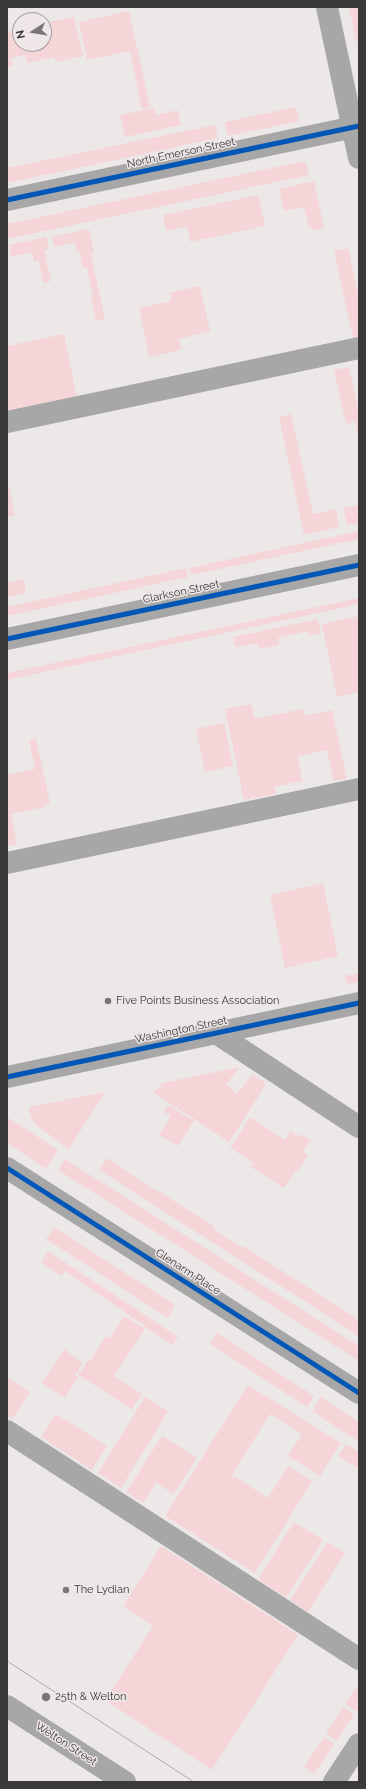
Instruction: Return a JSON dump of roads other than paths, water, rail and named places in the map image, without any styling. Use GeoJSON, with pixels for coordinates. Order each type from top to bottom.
{"type":"FeatureCollection","features":[{"type":"Feature","properties":{"kind":"street"},"geometry":{"type":"LineString","coordinates":[[327,7],[356,126],[359,158]]}},
{"type":"Feature","properties":{"kind":"street","name":"North Emerson Street"},"geometry":{"type":"LineString","coordinates":[[7,200],[356,126]]}},
{"type":"Feature","properties":{"kind":"street"},"geometry":{"type":"LineString","coordinates":[[7,422],[359,348]]}},
{"type":"Feature","properties":{"kind":"street","name":"Clarkson Street"},"geometry":{"type":"LineString","coordinates":[[7,639],[359,565]]}},
{"type":"Feature","properties":{"kind":"street"},"geometry":{"type":"LineString","coordinates":[[7,863],[359,789]]}},
{"type":"Feature","properties":{"kind":"street","name":"Washington Street"},"geometry":{"type":"LineString","coordinates":[[7,1077],[359,1003]]}},
{"type":"Feature","properties":{"kind":"street"},"geometry":{"type":"LineString","coordinates":[[216,1033],[359,1127]]}},
{"type":"Feature","properties":{"kind":"street","name":"Glenarm Place"},"geometry":{"type":"LineString","coordinates":[[7,1168],[359,1393]]}},
{"type":"Feature","properties":{"kind":"street"},"geometry":{"type":"LineString","coordinates":[[7,1430],[359,1659]]}},
{"type":"Feature","properties":{"kind":"street","name":"Welton Street"},"geometry":{"type":"LineString","coordinates":[[7,1706],[125,1782]]}},
{"type":"Feature","properties":{"kind":"street"},"geometry":{"type":"LineString","coordinates":[[334,1782],[359,1744]]}},
{"type":"Feature","properties":{"kind":"tram line"},"geometry":{"type":"LineString","coordinates":[[7,1661],[194,1782]]}},
{"type":"Feature","properties":{"kind":"place","name":"Five Points Business Association"},"geometry":{"type":"Point","coordinates":[108,1001]}},
{"type":"Feature","properties":{"kind":"place","name":"The Lydian"},"geometry":{"type":"Point","coordinates":[66,1590]}},
{"type":"Feature","properties":{"kind":"place","name":"25th & Welton"},"geometry":{"type":"Point","coordinates":[46,1697]}}]}
